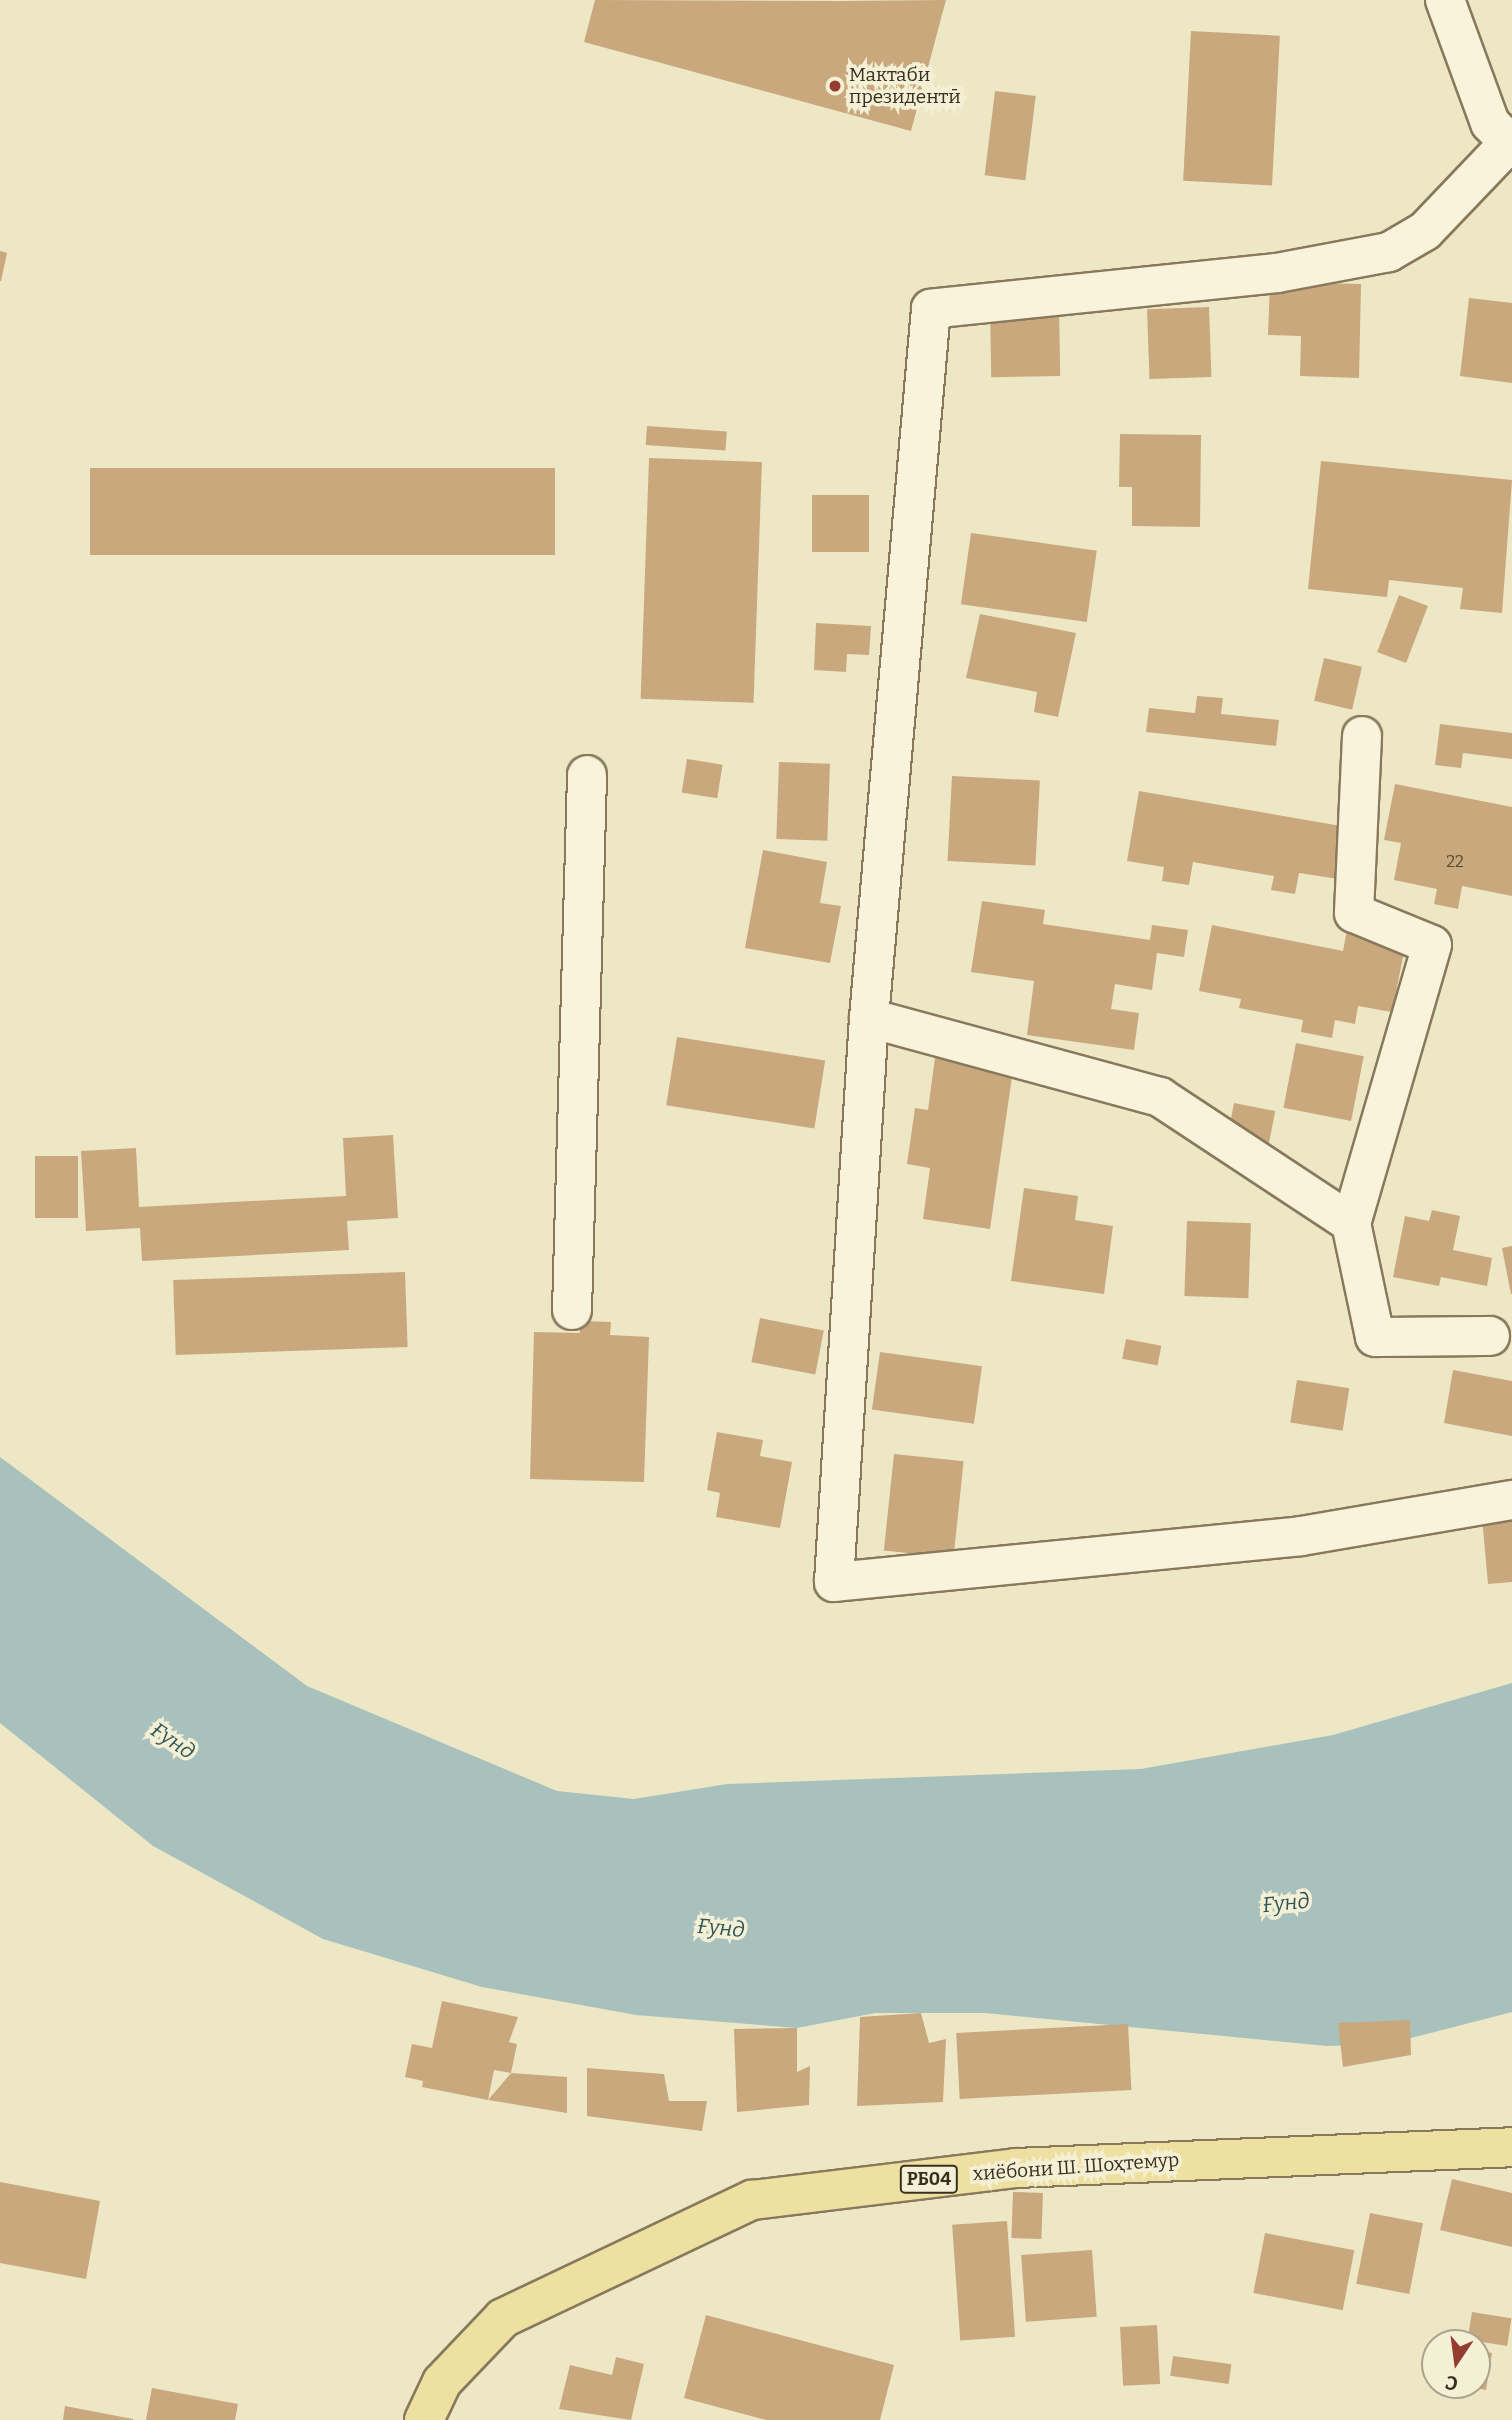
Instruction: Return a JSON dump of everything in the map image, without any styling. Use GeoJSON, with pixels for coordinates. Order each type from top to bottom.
{"type":"FeatureCollection","features":[{"type":"Feature","properties":{"kind":"main road","name":"хиёбони Ш. Шоҳтемур"},"geometry":{"type":"LineString","coordinates":[[424,2420],[442,2382],[503,2318],[752,2200],[1016,2168],[1512,2147]]}},
{"type":"Feature","properties":{"kind":"street"},"geometry":{"type":"LineString","coordinates":[[1445,0],[1490,123],[1510,145],[1425,231],[1389,252],[1303,270],[931,309],[869,1018],[834,1582],[1301,1536],[1512,1500]]}},
{"type":"Feature","properties":{"kind":"street"},"geometry":{"type":"LineString","coordinates":[[1362,736],[1354,912],[1432,945],[1351,1223],[1375,1337],[1490,1336]]}},
{"type":"Feature","properties":{"kind":"street"},"geometry":{"type":"LineString","coordinates":[[572,1310],[586,775]]}},
{"type":"Feature","properties":{"kind":"street"},"geometry":{"type":"LineString","coordinates":[[869,1018],[1160,1097],[1351,1223]]}},
{"type":"Feature","properties":{"kind":"water","name":"Ғунд"},"geometry":{"type":"Polygon","coordinates":[[[0,1457],[307,1686],[557,1791],[634,1799],[727,1784],[1141,1769],[1333,1735],[1512,1683],[1512,2012],[1388,2044],[1327,2046],[985,2013],[875,2013],[797,2028],[636,2015],[482,1987],[323,1939],[153,1846],[0,1723],[0,1457]]]}},
{"type":"Feature","properties":{"kind":"building","name":"Мактаби президентӣ"},"geometry":{"type":"Polygon","coordinates":[[[595,0],[946,0],[911,131],[584,42],[595,0]]]}},
{"type":"Feature","properties":{"kind":"building"},"geometry":{"type":"Polygon","coordinates":[[[1191,31],[1280,36],[1272,185],[1183,181],[1191,31]]]}},
{"type":"Feature","properties":{"kind":"building"},"geometry":{"type":"Polygon","coordinates":[[[995,91],[1036,96],[1025,180],[985,175],[995,91]]]}},
{"type":"Feature","properties":{"kind":"building"},"geometry":{"type":"Polygon","coordinates":[[[0,251],[7,253],[1,281],[0,281],[0,251]]]}},
{"type":"Feature","properties":{"kind":"building"},"geometry":{"type":"Polygon","coordinates":[[[1270,282],[1361,284],[1359,378],[1300,376],[1301,336],[1268,335],[1270,282]]]}},
{"type":"Feature","properties":{"kind":"building"},"geometry":{"type":"Polygon","coordinates":[[[1469,298],[1512,303],[1512,383],[1460,376],[1469,298]]]}},
{"type":"Feature","properties":{"kind":"building"},"geometry":{"type":"Polygon","coordinates":[[[1059,306],[1060,376],[991,377],[990,307],[1059,306]]]}},
{"type":"Feature","properties":{"kind":"building"},"geometry":{"type":"Polygon","coordinates":[[[1209,307],[1211,377],[1149,379],[1147,309],[1209,307]]]}},
{"type":"Feature","properties":{"kind":"building"},"geometry":{"type":"Polygon","coordinates":[[[647,426],[727,432],[725,451],[646,445],[647,426]]]}},
{"type":"Feature","properties":{"kind":"building"},"geometry":{"type":"Polygon","coordinates":[[[1120,434],[1201,435],[1200,527],[1132,526],[1132,487],[1119,487],[1120,434]]]}},
{"type":"Feature","properties":{"kind":"building"},"geometry":{"type":"Polygon","coordinates":[[[649,458],[762,462],[754,703],[641,699],[649,458]]]}},
{"type":"Feature","properties":{"kind":"building"},"geometry":{"type":"Polygon","coordinates":[[[1321,461],[1512,480],[1502,613],[1460,609],[1463,588],[1389,580],[1387,597],[1308,589],[1321,461]]]}},
{"type":"Feature","properties":{"kind":"building"},"geometry":{"type":"Polygon","coordinates":[[[90,468],[555,468],[555,555],[90,555],[90,468]]]}},
{"type":"Feature","properties":{"kind":"building"},"geometry":{"type":"Polygon","coordinates":[[[812,495],[869,495],[869,552],[812,552],[812,495]]]}},
{"type":"Feature","properties":{"kind":"building"},"geometry":{"type":"Polygon","coordinates":[[[971,533],[1097,551],[1087,622],[961,604],[971,533]]]}},
{"type":"Feature","properties":{"kind":"building"},"geometry":{"type":"Polygon","coordinates":[[[1399,595],[1428,606],[1406,663],[1377,652],[1399,595]]]}},
{"type":"Feature","properties":{"kind":"building"},"geometry":{"type":"Polygon","coordinates":[[[980,614],[1076,633],[1058,717],[1034,712],[1037,692],[966,678],[980,614]]]}},
{"type":"Feature","properties":{"kind":"building"},"geometry":{"type":"Polygon","coordinates":[[[816,623],[871,626],[869,655],[847,654],[846,672],[814,670],[816,623]]]}},
{"type":"Feature","properties":{"kind":"building"},"geometry":{"type":"Polygon","coordinates":[[[1324,658],[1362,667],[1352,710],[1314,701],[1324,658]]]}},
{"type":"Feature","properties":{"kind":"building"},"geometry":{"type":"Polygon","coordinates":[[[1197,696],[1223,698],[1221,714],[1279,720],[1276,746],[1146,732],[1149,708],[1195,713],[1197,696]]]}},
{"type":"Feature","properties":{"kind":"building"},"geometry":{"type":"Polygon","coordinates":[[[1440,724],[1512,733],[1512,759],[1463,753],[1461,768],[1435,765],[1440,724]]]}},
{"type":"Feature","properties":{"kind":"building"},"geometry":{"type":"Polygon","coordinates":[[[687,759],[723,765],[717,798],[682,793],[687,759]]]}},
{"type":"Feature","properties":{"kind":"building"},"geometry":{"type":"Polygon","coordinates":[[[779,762],[830,764],[827,841],[776,839],[779,762]]]}},
{"type":"Feature","properties":{"kind":"building"},"geometry":{"type":"Polygon","coordinates":[[[952,776],[1040,781],[1035,865],[948,861],[952,776]]]}},
{"type":"Feature","properties":{"kind":"building"},"geometry":{"type":"Polygon","coordinates":[[[1395,784],[1512,807],[1512,896],[1462,886],[1458,909],[1434,904],[1437,889],[1394,880],[1401,843],[1384,840],[1395,784]]]}},
{"type":"Feature","properties":{"kind":"building"},"geometry":{"type":"Polygon","coordinates":[[[1139,791],[1347,827],[1338,879],[1299,873],[1295,894],[1271,890],[1274,876],[1193,862],[1189,885],[1162,881],[1164,867],[1127,861],[1139,791]]]}},
{"type":"Feature","properties":{"kind":"building"},"geometry":{"type":"Polygon","coordinates":[[[763,850],[827,862],[820,903],[841,906],[830,963],[745,948],[763,850]]]}},
{"type":"Feature","properties":{"kind":"building"},"geometry":{"type":"Polygon","coordinates":[[[982,901],[1045,910],[1043,924],[1150,940],[1152,925],[1188,930],[1184,957],[1157,953],[1152,990],[1115,984],[1111,1009],[1139,1013],[1134,1050],[1027,1035],[1034,981],[971,972],[982,901]]]}},
{"type":"Feature","properties":{"kind":"building"},"geometry":{"type":"Polygon","coordinates":[[[1212,925],[1343,951],[1347,930],[1406,942],[1392,1012],[1358,1006],[1355,1024],[1335,1020],[1332,1038],[1301,1032],[1303,1020],[1239,1008],[1241,999],[1199,991],[1212,925]]]}},
{"type":"Feature","properties":{"kind":"building"},"geometry":{"type":"Polygon","coordinates":[[[677,1037],[825,1060],[814,1129],[666,1105],[677,1037]]]}},
{"type":"Feature","properties":{"kind":"building"},"geometry":{"type":"Polygon","coordinates":[[[1296,1043],[1364,1056],[1351,1121],[1283,1108],[1296,1043]]]}},
{"type":"Feature","properties":{"kind":"building"},"geometry":{"type":"Polygon","coordinates":[[[935,1058],[1013,1070],[990,1229],[923,1219],[930,1168],[907,1164],[915,1108],[928,1110],[935,1058]]]}},
{"type":"Feature","properties":{"kind":"building"},"geometry":{"type":"Polygon","coordinates":[[[1234,1103],[1275,1111],[1269,1144],[1228,1136],[1234,1103]]]}},
{"type":"Feature","properties":{"kind":"building"},"geometry":{"type":"Polygon","coordinates":[[[393,1135],[398,1218],[347,1221],[349,1250],[142,1261],[140,1228],[86,1231],[81,1151],[136,1148],[139,1207],[346,1196],[343,1138],[393,1135]]]}},
{"type":"Feature","properties":{"kind":"building"},"geometry":{"type":"Polygon","coordinates":[[[35,1156],[78,1156],[78,1218],[35,1218],[35,1156]]]}},
{"type":"Feature","properties":{"kind":"building"},"geometry":{"type":"Polygon","coordinates":[[[1024,1188],[1078,1196],[1075,1220],[1113,1226],[1104,1294],[1011,1281],[1024,1188]]]}},
{"type":"Feature","properties":{"kind":"building"},"geometry":{"type":"Polygon","coordinates":[[[1432,1210],[1460,1216],[1453,1250],[1492,1258],[1487,1286],[1441,1277],[1439,1286],[1393,1277],[1405,1216],[1429,1221],[1432,1210]]]}},
{"type":"Feature","properties":{"kind":"building"},"geometry":{"type":"Polygon","coordinates":[[[1187,1221],[1251,1223],[1248,1298],[1184,1296],[1187,1221]]]}},
{"type":"Feature","properties":{"kind":"building"},"geometry":{"type":"Polygon","coordinates":[[[1512,1246],[1512,1294],[1511,1294],[1502,1248],[1512,1246]]]}},
{"type":"Feature","properties":{"kind":"building"},"geometry":{"type":"Polygon","coordinates":[[[405,1272],[408,1347],[176,1355],[173,1280],[405,1272]]]}},
{"type":"Feature","properties":{"kind":"building"},"geometry":{"type":"Polygon","coordinates":[[[760,1318],[824,1330],[815,1375],[751,1362],[760,1318]]]}},
{"type":"Feature","properties":{"kind":"building"},"geometry":{"type":"Polygon","coordinates":[[[580,1321],[611,1322],[610,1335],[649,1337],[644,1482],[530,1479],[534,1332],[580,1333],[580,1321]]]}},
{"type":"Feature","properties":{"kind":"building"},"geometry":{"type":"Polygon","coordinates":[[[1126,1339],[1161,1346],[1158,1366],[1122,1359],[1126,1339]]]}},
{"type":"Feature","properties":{"kind":"building"},"geometry":{"type":"Polygon","coordinates":[[[880,1352],[982,1366],[974,1424],[872,1409],[880,1352]]]}},
{"type":"Feature","properties":{"kind":"building"},"geometry":{"type":"Polygon","coordinates":[[[1453,1370],[1512,1381],[1512,1436],[1444,1423],[1453,1370]]]}},
{"type":"Feature","properties":{"kind":"building"},"geometry":{"type":"Polygon","coordinates":[[[1297,1380],[1349,1388],[1343,1431],[1290,1422],[1297,1380]]]}},
{"type":"Feature","properties":{"kind":"building"},"geometry":{"type":"Polygon","coordinates":[[[717,1432],[763,1440],[760,1456],[792,1462],[780,1528],[716,1517],[720,1493],[707,1490],[717,1432]]]}},
{"type":"Feature","properties":{"kind":"building"},"geometry":{"type":"Polygon","coordinates":[[[894,1454],[964,1461],[953,1558],[884,1550],[894,1454]]]}},
{"type":"Feature","properties":{"kind":"building"},"geometry":{"type":"Polygon","coordinates":[[[1512,1512],[1512,1582],[1488,1584],[1482,1517],[1512,1512]]]}},
{"type":"Feature","properties":{"kind":"building"},"geometry":{"type":"Polygon","coordinates":[[[442,2001],[518,2017],[509,2042],[517,2044],[511,2073],[494,2070],[488,2100],[422,2087],[423,2081],[405,2077],[412,2044],[432,2048],[442,2001]]]}},
{"type":"Feature","properties":{"kind":"building"},"geometry":{"type":"Polygon","coordinates":[[[921,2013],[929,2043],[946,2039],[943,2102],[857,2106],[860,2017],[921,2013]]]}},
{"type":"Feature","properties":{"kind":"building"},"geometry":{"type":"Polygon","coordinates":[[[1410,2020],[1411,2055],[1343,2067],[1338,2023],[1410,2020]]]}},
{"type":"Feature","properties":{"kind":"building"},"geometry":{"type":"Polygon","coordinates":[[[1128,2024],[1131,2090],[960,2099],[956,2033],[1128,2024]]]}},
{"type":"Feature","properties":{"kind":"building"},"geometry":{"type":"Polygon","coordinates":[[[797,2028],[797,2072],[810,2066],[809,2105],[737,2112],[734,2029],[797,2028]]]}},
{"type":"Feature","properties":{"kind":"building"},"geometry":{"type":"Polygon","coordinates":[[[587,2068],[664,2074],[669,2101],[707,2101],[702,2131],[587,2116],[587,2068]]]}},
{"type":"Feature","properties":{"kind":"building"},"geometry":{"type":"Polygon","coordinates":[[[511,2073],[567,2077],[567,2113],[488,2100],[511,2073]]]}},
{"type":"Feature","properties":{"kind":"building"},"geometry":{"type":"Polygon","coordinates":[[[1452,2179],[1512,2193],[1512,2247],[1440,2230],[1452,2179]]]}},
{"type":"Feature","properties":{"kind":"building"},"geometry":{"type":"Polygon","coordinates":[[[0,2182],[100,2201],[86,2279],[0,2263],[0,2182]]]}},
{"type":"Feature","properties":{"kind":"building"},"geometry":{"type":"Polygon","coordinates":[[[1013,2192],[1043,2193],[1041,2239],[1011,2238],[1013,2192]]]}},
{"type":"Feature","properties":{"kind":"building"},"geometry":{"type":"Polygon","coordinates":[[[1370,2213],[1423,2223],[1409,2294],[1356,2284],[1370,2213]]]}},
{"type":"Feature","properties":{"kind":"building"},"geometry":{"type":"Polygon","coordinates":[[[1007,2221],[1015,2337],[960,2341],[952,2225],[1007,2221]]]}},
{"type":"Feature","properties":{"kind":"building"},"geometry":{"type":"Polygon","coordinates":[[[1265,2233],[1354,2250],[1343,2310],[1253,2293],[1265,2233]]]}},
{"type":"Feature","properties":{"kind":"building"},"geometry":{"type":"Polygon","coordinates":[[[1092,2250],[1097,2317],[1026,2322],[1021,2255],[1092,2250]]]}},
{"type":"Feature","properties":{"kind":"building"},"geometry":{"type":"Polygon","coordinates":[[[1472,2312],[1512,2318],[1507,2346],[1491,2343],[1491,2329],[1469,2329],[1472,2312]]]}},
{"type":"Feature","properties":{"kind":"building"},"geometry":{"type":"Polygon","coordinates":[[[706,2315],[894,2365],[880,2420],[766,2420],[684,2398],[706,2315]]]}},
{"type":"Feature","properties":{"kind":"building"},"geometry":{"type":"Polygon","coordinates":[[[1157,2325],[1160,2384],[1123,2386],[1120,2327],[1157,2325]]]}},
{"type":"Feature","properties":{"kind":"building"},"geometry":{"type":"Polygon","coordinates":[[[1173,2356],[1231,2364],[1229,2384],[1170,2376],[1173,2356]]]}},
{"type":"Feature","properties":{"kind":"building"},"geometry":{"type":"Polygon","coordinates":[[[616,2357],[644,2364],[631,2420],[559,2409],[570,2365],[612,2375],[616,2357]]]}},
{"type":"Feature","properties":{"kind":"building"},"geometry":{"type":"Polygon","coordinates":[[[152,2388],[238,2404],[235,2420],[146,2420],[152,2388]]]}},
{"type":"Feature","properties":{"kind":"building"},"geometry":{"type":"Polygon","coordinates":[[[65,2406],[133,2419],[133,2420],[63,2420],[65,2406]]]}},
{"type":"Feature","properties":{"kind":"place","name":"Мактаби президентӣ"},"geometry":{"type":"Point","coordinates":[835,86]}}]}
